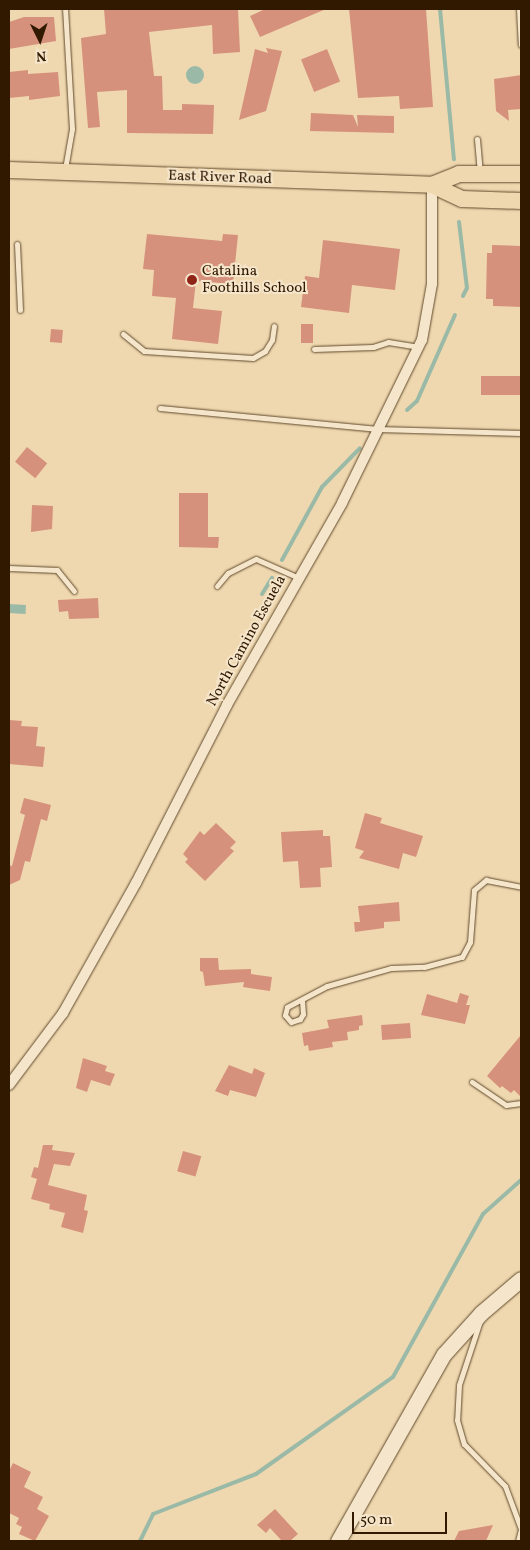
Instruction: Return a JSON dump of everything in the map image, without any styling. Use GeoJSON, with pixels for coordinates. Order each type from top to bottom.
{"type":"FeatureCollection","features":[{"type":"Feature","properties":{"kind":"main road","name":"East River Road"},"geometry":{"type":"LineString","coordinates":[[9,170],[432,185],[462,198],[521,201]]}},
{"type":"Feature","properties":{"kind":"main road","name":"East River Road"},"geometry":{"type":"LineString","coordinates":[[432,185],[460,174],[521,174]]}},
{"type":"Feature","properties":{"kind":"main road"},"geometry":{"type":"LineString","coordinates":[[338,1541],[444,1354],[481,1313],[521,1279]]}},
{"type":"Feature","properties":{"kind":"street","name":"North Camino Escuela"},"geometry":{"type":"LineString","coordinates":[[9,1085],[63,1013],[136,884],[227,705],[342,503],[418,347],[432,284],[432,185]]}},
{"type":"Feature","properties":{"kind":"lane"},"geometry":{"type":"LineString","coordinates":[[64,172],[72,129],[65,9]]}},
{"type":"Feature","properties":{"kind":"lane"},"geometry":{"type":"LineString","coordinates":[[519,9],[521,45]]}},
{"type":"Feature","properties":{"kind":"lane"},"geometry":{"type":"LineString","coordinates":[[477,139],[480,174]]}},
{"type":"Feature","properties":{"kind":"lane"},"geometry":{"type":"LineString","coordinates":[[17,244],[20,310]]}},
{"type":"Feature","properties":{"kind":"lane"},"geometry":{"type":"LineString","coordinates":[[123,334],[144,351],[253,358],[265,351],[272,340],[274,326]]}},
{"type":"Feature","properties":{"kind":"lane"},"geometry":{"type":"LineString","coordinates":[[314,349],[373,347],[388,342],[418,347]]}},
{"type":"Feature","properties":{"kind":"lane"},"geometry":{"type":"LineString","coordinates":[[160,408],[378,429],[521,433]]}},
{"type":"Feature","properties":{"kind":"lane"},"geometry":{"type":"LineString","coordinates":[[217,586],[228,573],[256,559],[300,578]]}},
{"type":"Feature","properties":{"kind":"lane"},"geometry":{"type":"LineString","coordinates":[[9,568],[57,570],[74,590]]}},
{"type":"Feature","properties":{"kind":"lane"},"geometry":{"type":"LineString","coordinates":[[302,1000],[303,1014],[300,1020],[291,1022],[285,1015],[287,1007],[327,986],[392,968],[424,967],[462,957],[470,942],[474,890],[486,880],[521,887]]}},
{"type":"Feature","properties":{"kind":"lane"},"geometry":{"type":"LineString","coordinates":[[472,1082],[506,1106],[521,1103]]}},
{"type":"Feature","properties":{"kind":"lane"},"geometry":{"type":"LineString","coordinates":[[481,1313],[479,1331],[465,1362],[459,1385],[457,1420],[464,1444],[506,1486],[521,1529],[518,1541]]}},
{"type":"Feature","properties":{"kind":"shaded area"},"geometry":{"type":"Polygon","coordinates":[[[195,66],[201,69],[204,75],[201,81],[195,84],[189,81],[186,75],[189,69],[195,66]]]}},
{"type":"Feature","properties":{"kind":"shaded area"},"geometry":{"type":"Polygon","coordinates":[[[9,604],[26,605],[26,614],[9,613],[9,604]]]}},
{"type":"Feature","properties":{"kind":"building"},"geometry":{"type":"Polygon","coordinates":[[[104,9],[238,9],[240,52],[213,54],[212,25],[149,32],[154,76],[162,76],[163,110],[182,110],[182,104],[214,105],[213,134],[127,133],[127,90],[97,92],[100,127],[88,128],[81,38],[106,34],[104,9]]]}},
{"type":"Feature","properties":{"kind":"building"},"geometry":{"type":"Polygon","coordinates":[[[265,9],[326,9],[260,37],[250,16],[265,9]]]}},
{"type":"Feature","properties":{"kind":"building"},"geometry":{"type":"Polygon","coordinates":[[[349,9],[426,9],[433,107],[400,109],[399,96],[358,98],[349,9]]]}},
{"type":"Feature","properties":{"kind":"building"},"geometry":{"type":"Polygon","coordinates":[[[24,17],[54,17],[56,41],[9,49],[9,22],[24,17]]]}},
{"type":"Feature","properties":{"kind":"building"},"geometry":{"type":"Polygon","coordinates":[[[266,48],[282,51],[266,111],[239,120],[255,49],[268,53],[266,48]]]}},
{"type":"Feature","properties":{"kind":"building"},"geometry":{"type":"Polygon","coordinates":[[[327,49],[340,81],[314,92],[301,59],[327,49]]]}},
{"type":"Feature","properties":{"kind":"building"},"geometry":{"type":"Polygon","coordinates":[[[28,70],[28,74],[58,72],[60,96],[29,100],[29,96],[9,98],[9,72],[28,70]]]}},
{"type":"Feature","properties":{"kind":"building"},"geometry":{"type":"Polygon","coordinates":[[[521,75],[521,109],[508,110],[509,121],[496,111],[494,79],[521,75]]]}},
{"type":"Feature","properties":{"kind":"building"},"geometry":{"type":"Polygon","coordinates":[[[311,113],[353,115],[358,127],[357,115],[394,116],[394,133],[310,131],[311,113]]]}},
{"type":"Feature","properties":{"kind":"building"},"geometry":{"type":"Polygon","coordinates":[[[147,234],[222,241],[223,234],[238,235],[233,284],[196,281],[193,308],[222,311],[218,344],[172,339],[176,298],[152,296],[154,270],[143,269],[147,234]]]}},
{"type":"Feature","properties":{"kind":"building"},"geometry":{"type":"Polygon","coordinates":[[[323,240],[400,249],[395,290],[352,285],[349,313],[301,307],[305,276],[319,278],[323,240]]]}},
{"type":"Feature","properties":{"kind":"building"},"geometry":{"type":"Polygon","coordinates":[[[492,245],[521,246],[521,307],[493,306],[493,299],[486,299],[487,253],[492,253],[492,245]]]}},
{"type":"Feature","properties":{"kind":"building"},"geometry":{"type":"Polygon","coordinates":[[[301,324],[313,324],[313,343],[301,343],[301,324]]]}},
{"type":"Feature","properties":{"kind":"building"},"geometry":{"type":"Polygon","coordinates":[[[51,329],[63,330],[62,343],[50,342],[51,329]]]}},
{"type":"Feature","properties":{"kind":"building"},"geometry":{"type":"Polygon","coordinates":[[[481,376],[521,376],[521,395],[481,395],[481,376]]]}},
{"type":"Feature","properties":{"kind":"building"},"geometry":{"type":"Polygon","coordinates":[[[27,447],[47,463],[35,478],[15,462],[27,447]]]}},
{"type":"Feature","properties":{"kind":"building"},"geometry":{"type":"Polygon","coordinates":[[[179,493],[208,493],[208,537],[219,537],[218,548],[179,547],[179,493]]]}},
{"type":"Feature","properties":{"kind":"building"},"geometry":{"type":"Polygon","coordinates":[[[32,505],[53,506],[52,529],[31,532],[32,505]]]}},
{"type":"Feature","properties":{"kind":"building"},"geometry":{"type":"Polygon","coordinates":[[[98,598],[99,618],[69,619],[68,611],[59,612],[58,600],[98,598]]]}},
{"type":"Feature","properties":{"kind":"building"},"geometry":{"type":"Polygon","coordinates":[[[9,720],[22,721],[21,726],[38,727],[36,746],[45,747],[43,767],[9,764],[9,720]]]}},
{"type":"Feature","properties":{"kind":"building"},"geometry":{"type":"Polygon","coordinates":[[[24,798],[51,805],[47,821],[41,819],[30,862],[25,861],[20,880],[9,885],[9,865],[12,866],[25,815],[20,813],[24,798]]]}},
{"type":"Feature","properties":{"kind":"building"},"geometry":{"type":"Polygon","coordinates":[[[365,813],[382,818],[380,823],[423,836],[416,857],[403,853],[399,869],[359,858],[364,851],[355,848],[365,813]]]}},
{"type":"Feature","properties":{"kind":"building"},"geometry":{"type":"Polygon","coordinates":[[[216,823],[236,842],[230,848],[234,851],[205,881],[185,862],[188,859],[183,854],[200,831],[204,835],[216,823]]]}},
{"type":"Feature","properties":{"kind":"building"},"geometry":{"type":"Polygon","coordinates":[[[323,830],[323,836],[330,836],[332,867],[320,868],[321,887],[300,888],[298,861],[283,862],[281,832],[323,830]]]}},
{"type":"Feature","properties":{"kind":"building"},"geometry":{"type":"Polygon","coordinates":[[[399,902],[400,921],[384,922],[384,928],[355,932],[354,922],[360,922],[358,906],[399,902]]]}},
{"type":"Feature","properties":{"kind":"building"},"geometry":{"type":"Polygon","coordinates":[[[200,958],[218,958],[219,970],[251,969],[251,974],[272,977],[270,991],[243,987],[244,982],[205,986],[203,972],[200,971],[200,958]]]}},
{"type":"Feature","properties":{"kind":"building"},"geometry":{"type":"Polygon","coordinates":[[[460,993],[469,996],[466,1005],[470,1005],[465,1024],[421,1015],[427,994],[457,1003],[460,993]]]}},
{"type":"Feature","properties":{"kind":"building"},"geometry":{"type":"Polygon","coordinates":[[[362,1015],[363,1025],[359,1026],[359,1030],[347,1032],[348,1040],[332,1042],[333,1047],[309,1051],[308,1045],[304,1046],[302,1033],[329,1028],[327,1020],[362,1015]]]}},
{"type":"Feature","properties":{"kind":"building"},"geometry":{"type":"Polygon","coordinates":[[[410,1023],[411,1038],[382,1040],[381,1025],[410,1023]]]}},
{"type":"Feature","properties":{"kind":"building"},"geometry":{"type":"Polygon","coordinates":[[[521,1035],[521,1097],[514,1090],[511,1093],[502,1086],[500,1088],[487,1076],[521,1035]]]}},
{"type":"Feature","properties":{"kind":"building"},"geometry":{"type":"Polygon","coordinates":[[[83,1058],[107,1066],[105,1071],[115,1074],[110,1086],[91,1080],[87,1092],[76,1088],[83,1058]]]}},
{"type":"Feature","properties":{"kind":"building"},"geometry":{"type":"Polygon","coordinates":[[[229,1065],[252,1074],[254,1068],[265,1073],[256,1097],[230,1090],[228,1096],[215,1091],[229,1065]]]}},
{"type":"Feature","properties":{"kind":"building"},"geometry":{"type":"Polygon","coordinates":[[[43,1145],[53,1145],[52,1150],[75,1153],[70,1166],[54,1164],[48,1185],[87,1195],[84,1210],[88,1211],[83,1233],[61,1227],[65,1213],[49,1209],[50,1204],[31,1199],[37,1179],[31,1177],[34,1167],[38,1168],[43,1145]]]}},
{"type":"Feature","properties":{"kind":"building"},"geometry":{"type":"Polygon","coordinates":[[[183,1151],[201,1156],[195,1176],[177,1171],[183,1151]]]}},
{"type":"Feature","properties":{"kind":"building"},"geometry":{"type":"Polygon","coordinates":[[[13,1463],[31,1472],[24,1487],[43,1497],[37,1509],[49,1516],[35,1541],[19,1534],[22,1527],[16,1524],[19,1518],[9,1513],[9,1471],[13,1463]]]}},
{"type":"Feature","properties":{"kind":"building"},"geometry":{"type":"Polygon","coordinates":[[[275,1509],[298,1534],[290,1541],[282,1541],[270,1528],[266,1533],[257,1525],[275,1509]]]}},
{"type":"Feature","properties":{"kind":"building"},"geometry":{"type":"Polygon","coordinates":[[[493,1525],[486,1541],[454,1541],[459,1531],[493,1525]]]}},
{"type":"Feature","properties":{"kind":"waterway"},"geometry":{"type":"LineString","coordinates":[[440,9],[454,159]]}},
{"type":"Feature","properties":{"kind":"waterway"},"geometry":{"type":"LineString","coordinates":[[459,222],[467,288],[463,296]]}},
{"type":"Feature","properties":{"kind":"waterway"},"geometry":{"type":"LineString","coordinates":[[407,410],[417,401],[455,315]]}},
{"type":"Feature","properties":{"kind":"waterway"},"geometry":{"type":"LineString","coordinates":[[282,560],[322,487],[360,448]]}},
{"type":"Feature","properties":{"kind":"waterway"},"geometry":{"type":"LineString","coordinates":[[262,594],[272,578]]}},
{"type":"Feature","properties":{"kind":"waterway"},"geometry":{"type":"LineString","coordinates":[[140,1541],[153,1514],[256,1474],[393,1377],[483,1214],[521,1180]]}},
{"type":"Feature","properties":{"kind":"place","name":"Catalina Foothills School"},"geometry":{"type":"Point","coordinates":[192,280]}}]}
